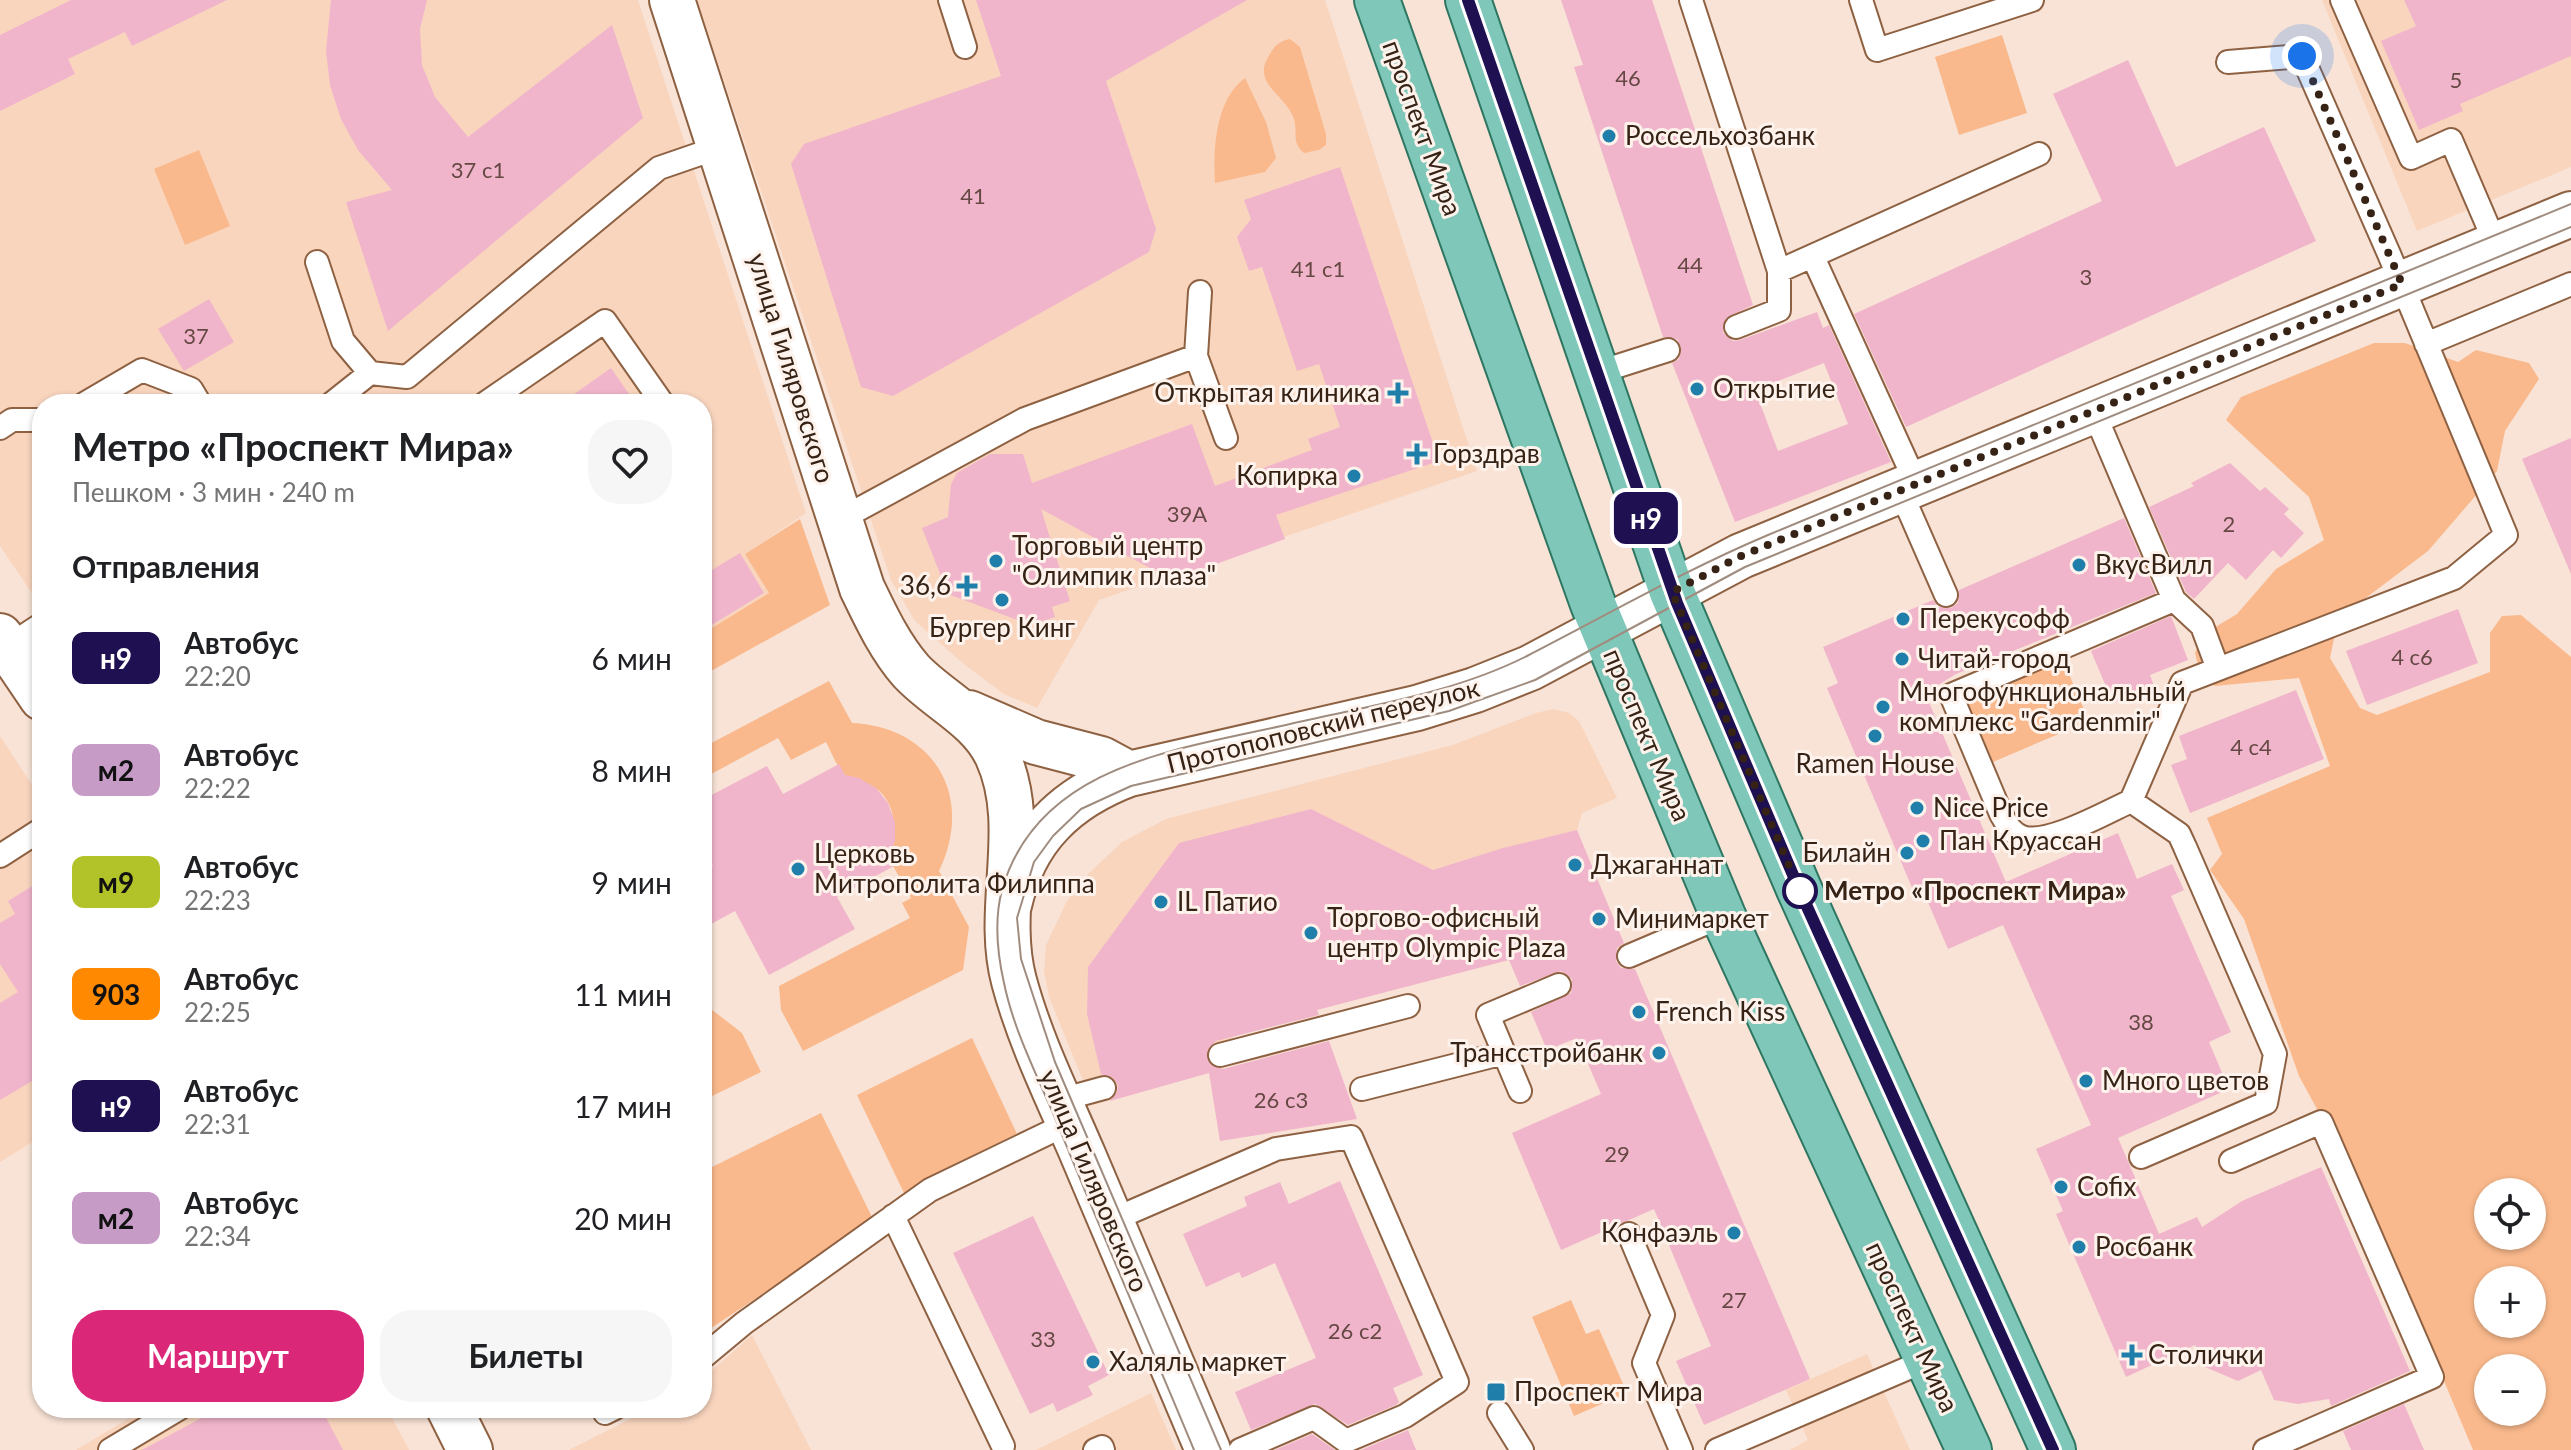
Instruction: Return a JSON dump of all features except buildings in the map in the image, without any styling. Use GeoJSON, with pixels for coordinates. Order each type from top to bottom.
{"type":"FeatureCollection","features":[{"type":"Feature","properties":{"kind":"main road","name":"проспект Мира"},"geometry":{"type":"LineString","coordinates":[[1377,0],[1603,628],[1723,916],[1969,1450]]}},
{"type":"Feature","properties":{"kind":"main road"},"geometry":{"type":"LineString","coordinates":[[1468,0],[1672,592],[1799,889],[2053,1450]]}},
{"type":"Feature","properties":{"kind":"street","name":"улица Гиляровского"},"geometry":{"type":"LineString","coordinates":[[682,5],[720,147],[862,588],[895,650],[934,692],[956,707],[982,732],[996,752],[1005,776],[1012,810],[1007,944],[1014,983],[1064,1112],[1208,1450]]}},
{"type":"Feature","properties":{"kind":"street","name":"Протопоповский переулок"},"geometry":{"type":"LineString","coordinates":[[1129,774],[1417,708],[1475,690],[1530,668],[1741,556],[2571,214]]}},
{"type":"Feature","properties":{"kind":"street"},"geometry":{"type":"LineString","coordinates":[[16,636],[32,674]]}},
{"type":"Feature","properties":{"kind":"street","name":"улица Гиляровского"},"geometry":{"type":"LineString","coordinates":[[956,707],[1036,742],[1101,759],[1129,774]]}},
{"type":"Feature","properties":{"kind":"street","name":"улица Гиляровского"},"geometry":{"type":"LineString","coordinates":[[1009,905],[1031,847],[1046,828],[1078,799],[1104,783],[1129,774]]}},
{"type":"Feature","properties":{"kind":"street"},"geometry":{"type":"LineString","coordinates":[[454,1418],[470,1450]]}},
{"type":"Feature","properties":{"kind":"lane"},"geometry":{"type":"LineString","coordinates":[[950,0],[965,47]]}},
{"type":"Feature","properties":{"kind":"lane"},"geometry":{"type":"LineString","coordinates":[[1691,0],[1779,271],[1779,310],[1736,327]]}},
{"type":"Feature","properties":{"kind":"lane"},"geometry":{"type":"LineString","coordinates":[[1861,0],[1877,50],[2032,0]]}},
{"type":"Feature","properties":{"kind":"lane"},"geometry":{"type":"LineString","coordinates":[[2342,0],[2411,158],[2451,140],[2496,245]]}},
{"type":"Feature","properties":{"kind":"lane"},"geometry":{"type":"LineString","coordinates":[[2174,600],[1980,673],[1951,695],[2001,814],[2018,836],[2028,839],[2047,837],[2131,801],[2182,683],[2454,578],[2506,535],[2402,284],[2302,56],[2228,62]]}},
{"type":"Feature","properties":{"kind":"lane"},"geometry":{"type":"LineString","coordinates":[[317,262],[343,341],[370,373],[407,377],[659,168],[720,147]]}},
{"type":"Feature","properties":{"kind":"lane"},"geometry":{"type":"LineString","coordinates":[[1779,271],[2039,154]]}},
{"type":"Feature","properties":{"kind":"lane"},"geometry":{"type":"LineString","coordinates":[[1813,257],[1908,486],[1946,595]]}},
{"type":"Feature","properties":{"kind":"lane"},"geometry":{"type":"LineString","coordinates":[[2426,344],[2571,284]]}},
{"type":"Feature","properties":{"kind":"lane"},"geometry":{"type":"LineString","coordinates":[[1200,292],[1196,356],[1226,438]]}},
{"type":"Feature","properties":{"kind":"lane"},"geometry":{"type":"LineString","coordinates":[[499,394],[605,321],[656,394]]}},
{"type":"Feature","properties":{"kind":"lane"},"geometry":{"type":"LineString","coordinates":[[1596,373],[1668,350]]}},
{"type":"Feature","properties":{"kind":"lane"},"geometry":{"type":"LineString","coordinates":[[839,520],[1025,419],[1196,356]]}},
{"type":"Feature","properties":{"kind":"lane"},"geometry":{"type":"LineString","coordinates":[[101,394],[142,370],[191,389],[194,394]]}},
{"type":"Feature","properties":{"kind":"lane"},"geometry":{"type":"LineString","coordinates":[[344,394],[370,373]]}},
{"type":"Feature","properties":{"kind":"lane"},"geometry":{"type":"LineString","coordinates":[[2093,410],[2174,600],[2202,626],[2218,669]]}},
{"type":"Feature","properties":{"kind":"lane"},"geometry":{"type":"LineString","coordinates":[[0,428],[12,420],[32,420]]}},
{"type":"Feature","properties":{"kind":"lane"},"geometry":{"type":"LineString","coordinates":[[2131,801],[2179,834],[2275,1054],[2266,1103],[2141,1157]]}},
{"type":"Feature","properties":{"kind":"lane"},"geometry":{"type":"LineString","coordinates":[[0,856],[32,835]]}},
{"type":"Feature","properties":{"kind":"lane"},"geometry":{"type":"LineString","coordinates":[[1629,956],[1723,916]]}},
{"type":"Feature","properties":{"kind":"lane"},"geometry":{"type":"LineString","coordinates":[[1520,1091],[1488,1015],[1559,985]]}},
{"type":"Feature","properties":{"kind":"lane"},"geometry":{"type":"LineString","coordinates":[[1220,1055],[1408,1006]]}},
{"type":"Feature","properties":{"kind":"lane"},"geometry":{"type":"LineString","coordinates":[[1362,1089],[1504,1053]]}},
{"type":"Feature","properties":{"kind":"lane"},"geometry":{"type":"LineString","coordinates":[[712,1350],[744,1323],[930,1190],[1104,1088]]}},
{"type":"Feature","properties":{"kind":"lane"},"geometry":{"type":"LineString","coordinates":[[2231,1161],[2321,1122],[2432,1377],[2265,1450]]}},
{"type":"Feature","properties":{"kind":"lane"},"geometry":{"type":"LineString","coordinates":[[1110,1221],[1276,1149],[1351,1137],[1457,1382],[1405,1416],[1346,1441],[1314,1418],[1240,1450]]}},
{"type":"Feature","properties":{"kind":"lane"},"geometry":{"type":"LineString","coordinates":[[893,1216],[1003,1446]]}},
{"type":"Feature","properties":{"kind":"lane"},"geometry":{"type":"LineString","coordinates":[[1629,1234],[1663,1315],[1644,1363],[1681,1450]]}},
{"type":"Feature","properties":{"kind":"lane"},"geometry":{"type":"LineString","coordinates":[[1717,1450],[1927,1360]]}},
{"type":"Feature","properties":{"kind":"lane"},"geometry":{"type":"LineString","coordinates":[[1499,1413],[1522,1450]]}},
{"type":"Feature","properties":{"kind":"lane"},"geometry":{"type":"LineString","coordinates":[[110,1450],[163,1418]]}},
{"type":"Feature","properties":{"kind":"lane"},"geometry":{"type":"LineString","coordinates":[[1095,1450],[1102,1447],[1103,1450]]}},
{"type":"Feature","properties":{"kind":"shaded area"},"geometry":{"type":"Polygon","coordinates":[[[0,0],[638,0],[806,513],[746,554],[769,593],[712,628],[712,394],[32,394],[32,593],[0,546],[0,0]]]}},
{"type":"Feature","properties":{"kind":"shaded area"},"geometry":{"type":"Polygon","coordinates":[[[697,0],[1325,0],[1477,471],[1099,600],[1037,708],[1004,694],[915,621],[891,580],[697,0]]]}},
{"type":"Feature","properties":{"kind":"shaded area"},"geometry":{"type":"Polygon","coordinates":[[[2322,0],[2571,0],[2571,167],[2417,231],[2322,0]]]}},
{"type":"Feature","properties":{"kind":"shaded area"},"geometry":{"type":"Polygon","coordinates":[[[2002,35],[2027,113],[1959,135],[1935,57],[2002,35]]]}},
{"type":"Feature","properties":{"kind":"shaded area"},"geometry":{"type":"Polygon","coordinates":[[[1290,39],[1300,47],[1326,134],[1326,145],[1304,153],[1296,141],[1290,110],[1266,81],[1264,73],[1265,64],[1274,48],[1290,39]]]}},
{"type":"Feature","properties":{"kind":"shaded area"},"geometry":{"type":"Polygon","coordinates":[[[1245,78],[1266,122],[1276,158],[1265,172],[1215,183],[1216,141],[1222,112],[1235,87],[1245,78]]]}},
{"type":"Feature","properties":{"kind":"shaded area"},"geometry":{"type":"Polygon","coordinates":[[[199,150],[230,226],[185,245],[154,169],[199,150]]]}},
{"type":"Feature","properties":{"kind":"shaded area"},"geometry":{"type":"Polygon","coordinates":[[[2374,343],[2405,343],[2458,362],[2476,350],[2529,363],[2539,379],[2505,431],[2497,471],[2428,551],[2338,619],[2330,658],[2360,708],[2377,715],[2490,672],[2490,633],[2502,616],[2521,615],[2571,657],[2571,1450],[2473,1450],[2428,1343],[2336,1144],[2299,1076],[2244,919],[2210,870],[2222,854],[2207,818],[2330,766],[2299,678],[2215,686],[2200,673],[2195,653],[2202,635],[2237,614],[2276,569],[2324,540],[2309,497],[2226,420],[2241,397],[2374,343]]]}},
{"type":"Feature","properties":{"kind":"shaded area"},"geometry":{"type":"Polygon","coordinates":[[[800,519],[830,605],[712,670],[712,628],[769,593],[745,554],[800,519]]]}},
{"type":"Feature","properties":{"kind":"shaded area"},"geometry":{"type":"Polygon","coordinates":[[[2063,660],[2089,721],[1993,762],[1967,702],[2063,660]]]}},
{"type":"Feature","properties":{"kind":"shaded area"},"geometry":{"type":"Polygon","coordinates":[[[829,681],[852,723],[881,727],[905,737],[925,752],[940,770],[949,792],[952,817],[949,843],[939,871],[969,927],[963,970],[803,1051],[781,1010],[779,986],[910,918],[902,903],[911,898],[888,857],[894,829],[891,810],[888,801],[874,787],[845,775],[826,742],[791,760],[778,738],[712,774],[712,743],[829,681]]]}},
{"type":"Feature","properties":{"kind":"shaded area"},"geometry":{"type":"Polygon","coordinates":[[[1554,709],[1569,713],[1579,721],[1617,798],[1582,813],[1577,830],[1238,1030],[1220,1055],[1224,1068],[1093,1105],[1049,997],[1044,971],[1046,945],[1067,901],[1089,873],[1122,842],[1166,819],[1453,745],[1554,709]]]}},
{"type":"Feature","properties":{"kind":"shaded area"},"geometry":{"type":"Polygon","coordinates":[[[0,736],[32,785],[32,1142],[0,1162],[0,736]]]}},
{"type":"Feature","properties":{"kind":"shaded area"},"geometry":{"type":"Polygon","coordinates":[[[712,1010],[742,1033],[761,1072],[712,1096],[712,1010]]]}},
{"type":"Feature","properties":{"kind":"shaded area"},"geometry":{"type":"Polygon","coordinates":[[[972,1038],[1017,1134],[924,1179],[904,1193],[857,1095],[972,1038]]]}},
{"type":"Feature","properties":{"kind":"shaded area"},"geometry":{"type":"Polygon","coordinates":[[[821,1113],[872,1217],[712,1327],[712,1167],[821,1113]]]}},
{"type":"Feature","properties":{"kind":"shaded area"},"geometry":{"type":"Polygon","coordinates":[[[1571,1300],[1586,1334],[1599,1329],[1627,1393],[1574,1416],[1532,1317],[1571,1300]]]}},
{"type":"Feature","properties":{"kind":"shaded area"},"geometry":{"type":"Polygon","coordinates":[[[752,1335],[811,1450],[569,1450],[632,1418],[712,1418],[712,1370],[752,1335]]]}},
{"type":"Feature","properties":{"kind":"shaded area"},"geometry":{"type":"Polygon","coordinates":[[[1867,1354],[1910,1450],[1790,1450],[1808,1440],[1786,1390],[1867,1354]]]}},
{"type":"Feature","properties":{"kind":"shaded area"},"geometry":{"type":"Polygon","coordinates":[[[1151,1393],[1176,1450],[1036,1450],[1151,1393]]]}},
{"type":"Feature","properties":{"kind":"shaded area"},"geometry":{"type":"Polygon","coordinates":[[[129,1418],[392,1418],[409,1450],[76,1450],[129,1418]]]}},
{"type":"Feature","properties":{"kind":"tram line"},"geometry":{"type":"LineString","coordinates":[[1194,1450],[1028,1055],[1004,983],[997,936],[1002,890],[1020,847],[1047,814],[1080,788],[1119,769],[1161,754],[1411,697],[1499,669],[1676,578],[1768,535],[2571,204]]}},
{"type":"Feature","properties":{"kind":"tram line"},"geometry":{"type":"LineString","coordinates":[[1221,1450],[1055,1062],[1021,959],[1017,918],[1034,862],[1053,836],[1081,809],[1131,786],[1449,711],[1535,680],[1745,567],[2571,227]]}},
{"type":"Feature","properties":{"kind":"bus line","name":"н9"},"geometry":{"type":"LineString","coordinates":[[1468,0],[1677,603],[1799,889],[2053,1450]]}},
{"type":"Feature","properties":{"kind":"place","name":"Россельхозбанк"},"geometry":{"type":"Point","coordinates":[1609,136]}},
{"type":"Feature","properties":{"kind":"place","name":"Открытие"},"geometry":{"type":"Point","coordinates":[1697,389]}},
{"type":"Feature","properties":{"kind":"place","name":"Открытая клиника"},"geometry":{"type":"Point","coordinates":[1398,393]}},
{"type":"Feature","properties":{"kind":"place","name":"Горздрав"},"geometry":{"type":"Point","coordinates":[1417,454]}},
{"type":"Feature","properties":{"kind":"place","name":"Копирка"},"geometry":{"type":"Point","coordinates":[1354,476]}},
{"type":"Feature","properties":{"kind":"place","name":"Торговый центр \"Олимпик плаза\""},"geometry":{"type":"Point","coordinates":[996,561]}},
{"type":"Feature","properties":{"kind":"place","name":"ВкусВилл"},"geometry":{"type":"Point","coordinates":[2079,565]}},
{"type":"Feature","properties":{"kind":"place","name":"36,6"},"geometry":{"type":"Point","coordinates":[967,586]}},
{"type":"Feature","properties":{"kind":"place","name":"Бургер Кинг"},"geometry":{"type":"Point","coordinates":[1002,600]}},
{"type":"Feature","properties":{"kind":"place","name":"Перекусофф"},"geometry":{"type":"Point","coordinates":[1903,619]}},
{"type":"Feature","properties":{"kind":"place","name":"Читай-город"},"geometry":{"type":"Point","coordinates":[1902,659]}},
{"type":"Feature","properties":{"kind":"place","name":"Многофункциональный комплекс \"Gardenmir\""},"geometry":{"type":"Point","coordinates":[1883,707]}},
{"type":"Feature","properties":{"kind":"place","name":"Ramen House"},"geometry":{"type":"Point","coordinates":[1875,736]}},
{"type":"Feature","properties":{"kind":"place","name":"Nice Price"},"geometry":{"type":"Point","coordinates":[1917,808]}},
{"type":"Feature","properties":{"kind":"place","name":"Пан Круассан"},"geometry":{"type":"Point","coordinates":[1923,841]}},
{"type":"Feature","properties":{"kind":"place","name":"Билайн"},"geometry":{"type":"Point","coordinates":[1907,853]}},
{"type":"Feature","properties":{"kind":"place","name":"Джаганнат"},"geometry":{"type":"Point","coordinates":[1575,865]}},
{"type":"Feature","properties":{"kind":"place","name":"Церковь Митрополита Филиппа"},"geometry":{"type":"Point","coordinates":[798,869]}},
{"type":"Feature","properties":{"kind":"place","name":"Метро «Проспект Мира»"},"geometry":{"type":"Point","coordinates":[1800,891]}},
{"type":"Feature","properties":{"kind":"place","name":"IL Патио"},"geometry":{"type":"Point","coordinates":[1161,902]}},
{"type":"Feature","properties":{"kind":"place","name":"Минимаркет"},"geometry":{"type":"Point","coordinates":[1599,919]}},
{"type":"Feature","properties":{"kind":"place","name":"Торгово-офисный центр Olympic Plaza"},"geometry":{"type":"Point","coordinates":[1311,933]}},
{"type":"Feature","properties":{"kind":"place","name":"French Kiss"},"geometry":{"type":"Point","coordinates":[1639,1012]}},
{"type":"Feature","properties":{"kind":"place","name":"Трансстройбанк"},"geometry":{"type":"Point","coordinates":[1659,1053]}},
{"type":"Feature","properties":{"kind":"place","name":"Много цветов"},"geometry":{"type":"Point","coordinates":[2086,1081]}},
{"type":"Feature","properties":{"kind":"place","name":"Cofix"},"geometry":{"type":"Point","coordinates":[2061,1187]}},
{"type":"Feature","properties":{"kind":"place","name":"Конфаэль"},"geometry":{"type":"Point","coordinates":[1734,1233]}},
{"type":"Feature","properties":{"kind":"place","name":"Росбанк"},"geometry":{"type":"Point","coordinates":[2079,1247]}},
{"type":"Feature","properties":{"kind":"place","name":"Столички"},"geometry":{"type":"Point","coordinates":[2132,1355]}},
{"type":"Feature","properties":{"kind":"place","name":"Халяль маркет"},"geometry":{"type":"Point","coordinates":[1093,1362]}},
{"type":"Feature","properties":{"kind":"place","name":"Проспект Мира"},"geometry":{"type":"Point","coordinates":[1496,1392]}},
{"type":"Feature","properties":{"kind":"route"},"geometry":{"type":"LineString","coordinates":[[1800,891],[1672,592],[1741,556],[2402,284],[2302,56]]}}]}
